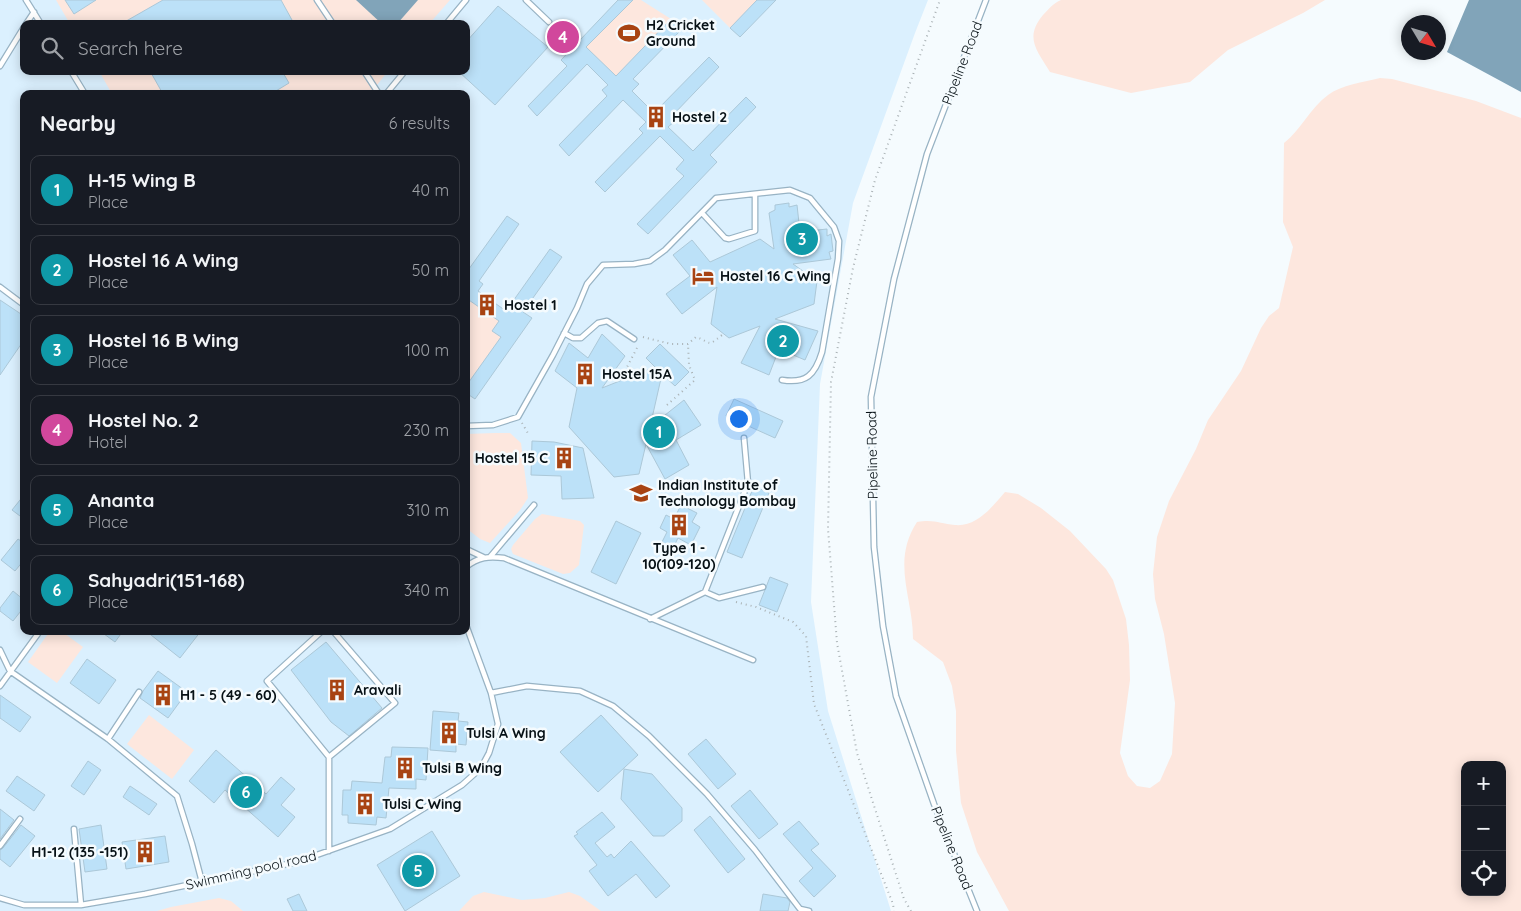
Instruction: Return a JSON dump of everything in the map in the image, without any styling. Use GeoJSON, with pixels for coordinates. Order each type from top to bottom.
{"type":"FeatureCollection","features":[{"type":"Feature","properties":{"kind":"lane"},"geometry":{"type":"LineString","coordinates":[[26,0],[39,20]]}},
{"type":"Feature","properties":{"kind":"lane"},"geometry":{"type":"LineString","coordinates":[[317,0],[330,20]]}},
{"type":"Feature","properties":{"kind":"lane"},"geometry":{"type":"LineString","coordinates":[[449,20],[466,0]]}},
{"type":"Feature","properties":{"kind":"lane"},"geometry":{"type":"LineString","coordinates":[[526,0],[549,22]]}},
{"type":"Feature","properties":{"kind":"lane","name":"Pipeline Road"},"geometry":{"type":"LineString","coordinates":[[977,911],[934,804],[896,696],[883,626],[874,547],[871,397],[894,279],[927,154],[986,0]]}},
{"type":"Feature","properties":{"kind":"lane"},"geometry":{"type":"LineString","coordinates":[[29,20],[34,12]]}},
{"type":"Feature","properties":{"kind":"lane"},"geometry":{"type":"LineString","coordinates":[[0,66],[20,34]]}},
{"type":"Feature","properties":{"kind":"lane"},"geometry":{"type":"LineString","coordinates":[[73,75],[83,90]]}},
{"type":"Feature","properties":{"kind":"lane"},"geometry":{"type":"LineString","coordinates":[[367,75],[376,90]]}},
{"type":"Feature","properties":{"kind":"lane"},"geometry":{"type":"LineString","coordinates":[[389,90],[402,75]]}},
{"type":"Feature","properties":{"kind":"lane"},"geometry":{"type":"LineString","coordinates":[[470,426],[493,425],[518,417],[564,333],[587,284],[603,265],[634,264],[650,261],[665,250],[716,198],[790,190],[810,198],[834,227],[839,242],[838,259],[822,352],[818,364],[812,374],[795,382],[782,380]]}},
{"type":"Feature","properties":{"kind":"lane"},"geometry":{"type":"LineString","coordinates":[[702,213],[725,238],[728,239],[755,231],[755,194]]}},
{"type":"Feature","properties":{"kind":"lane"},"geometry":{"type":"LineString","coordinates":[[0,287],[20,302]]}},
{"type":"Feature","properties":{"kind":"lane"},"geometry":{"type":"LineString","coordinates":[[564,333],[573,338],[582,338],[598,323],[607,321],[634,339]]}},
{"type":"Feature","properties":{"kind":"lane"},"geometry":{"type":"LineString","coordinates":[[650,619],[705,592],[748,483],[744,438]]}},
{"type":"Feature","properties":{"kind":"lane"},"geometry":{"type":"LineString","coordinates":[[487,557],[534,505]]}},
{"type":"Feature","properties":{"kind":"lane"},"geometry":{"type":"LineString","coordinates":[[470,551],[487,557]]}},
{"type":"Feature","properties":{"kind":"lane"},"geometry":{"type":"LineString","coordinates":[[470,564],[475,560],[487,557],[504,558],[753,660]]}},
{"type":"Feature","properties":{"kind":"lane"},"geometry":{"type":"LineString","coordinates":[[705,592],[719,598],[763,586]]}},
{"type":"Feature","properties":{"kind":"lane"},"geometry":{"type":"LineString","coordinates":[[0,686],[37,635]]}},
{"type":"Feature","properties":{"kind":"lane"},"geometry":{"type":"LineString","coordinates":[[318,635],[267,681],[329,757],[329,851]]}},
{"type":"Feature","properties":{"kind":"lane"},"geometry":{"type":"LineString","coordinates":[[329,757],[394,702],[336,635]]}},
{"type":"Feature","properties":{"kind":"lane","name":"Swimming pool road"},"geometry":{"type":"LineString","coordinates":[[0,898],[24,905],[81,905],[297,862],[390,829],[462,785],[481,768],[489,754],[498,724],[491,693],[470,635]]}},
{"type":"Feature","properties":{"kind":"lane"},"geometry":{"type":"LineString","coordinates":[[0,650],[10,671],[108,739],[177,796],[202,882]]}},
{"type":"Feature","properties":{"kind":"lane"},"geometry":{"type":"LineString","coordinates":[[491,693],[527,686],[580,690],[613,706],[649,736],[707,794],[755,850],[800,909],[809,911]]}},
{"type":"Feature","properties":{"kind":"lane"},"geometry":{"type":"LineString","coordinates":[[108,739],[139,692]]}},
{"type":"Feature","properties":{"kind":"lane"},"geometry":{"type":"LineString","coordinates":[[0,846],[20,819]]}},
{"type":"Feature","properties":{"kind":"lane"},"geometry":{"type":"LineString","coordinates":[[74,829],[81,905]]}},
{"type":"Feature","properties":{"kind":"lane"},"geometry":{"type":"LineString","coordinates":[[34,911],[37,904]]}},
{"type":"Feature","properties":{"kind":"path"},"geometry":{"type":"LineString","coordinates":[[910,911],[904,899],[857,753],[837,643],[828,529],[831,382],[853,268],[875,180],[940,0]]}},
{"type":"Feature","properties":{"kind":"path"},"geometry":{"type":"LineString","coordinates":[[644,336],[661,343],[688,344],[696,337],[707,344],[712,343],[722,335]]}},
{"type":"Feature","properties":{"kind":"path"},"geometry":{"type":"LineString","coordinates":[[667,405],[695,380],[689,365],[688,344]]}},
{"type":"Feature","properties":{"kind":"path"},"geometry":{"type":"LineString","coordinates":[[624,371],[639,345]]}},
{"type":"Feature","properties":{"kind":"path"},"geometry":{"type":"LineString","coordinates":[[518,417],[529,435]]}},
{"type":"Feature","properties":{"kind":"path"},"geometry":{"type":"LineString","coordinates":[[719,598],[756,607],[793,622],[806,636],[814,704],[893,904],[894,911]]}},
{"type":"Feature","properties":{"kind":"shaded area","name":"Indian Institute of Technology Bombay"},"geometry":{"type":"Polygon","coordinates":[[[0,0],[928,0],[853,203],[820,384],[811,602],[828,711],[891,911],[0,911],[0,0]]]}},
{"type":"Feature","properties":{"kind":"shaded area"},"geometry":{"type":"Polygon","coordinates":[[[56,0],[450,0],[432,20],[68,20],[56,0]]]}},
{"type":"Feature","properties":{"kind":"shaded area"},"geometry":{"type":"Polygon","coordinates":[[[356,0],[418,0],[400,20],[378,20],[356,0]]]}},
{"type":"Feature","properties":{"kind":"shaded area","name":"H2 Cricket Ground"},"geometry":{"type":"Polygon","coordinates":[[[633,0],[641,0],[671,19],[616,76],[586,47],[633,0]]]}},
{"type":"Feature","properties":{"kind":"shaded area"},"geometry":{"type":"Polygon","coordinates":[[[702,0],[757,0],[730,28],[702,0]]]}},
{"type":"Feature","properties":{"kind":"shaded area"},"geometry":{"type":"Polygon","coordinates":[[[1061,0],[1325,0],[1228,50],[1190,82],[1131,93],[1050,72],[1034,44],[1033,37],[1037,23],[1043,15],[1061,0]]]}},
{"type":"Feature","properties":{"kind":"shaded area"},"geometry":{"type":"Polygon","coordinates":[[[1469,0],[1521,0],[1521,92],[1447,52],[1469,0]]]}},
{"type":"Feature","properties":{"kind":"shaded area"},"geometry":{"type":"Polygon","coordinates":[[[101,75],[385,75],[373,90],[110,90],[101,75]]]}},
{"type":"Feature","properties":{"kind":"shaded area"},"geometry":{"type":"Polygon","coordinates":[[[1380,78],[1392,79],[1476,101],[1521,118],[1521,911],[1009,911],[977,852],[961,803],[956,751],[956,711],[952,686],[943,662],[913,639],[904,566],[905,551],[909,537],[917,522],[933,521],[955,525],[970,523],[983,515],[1005,492],[1018,494],[1041,508],[1070,531],[1106,569],[1113,580],[1126,619],[1130,680],[1120,753],[1128,776],[1137,786],[1150,788],[1160,781],[1172,754],[1175,703],[1164,634],[1155,599],[1153,574],[1157,537],[1169,501],[1196,449],[1208,420],[1241,371],[1261,328],[1269,316],[1279,308],[1293,247],[1283,222],[1284,143],[1296,132],[1322,100],[1346,86],[1380,78]]]}},
{"type":"Feature","properties":{"kind":"shaded area"},"geometry":{"type":"Polygon","coordinates":[[[471,301],[499,321],[501,337],[470,380],[471,301]]]}},
{"type":"Feature","properties":{"kind":"shaded area"},"geometry":{"type":"Polygon","coordinates":[[[510,433],[521,443],[528,498],[520,510],[490,543],[480,539],[470,531],[470,434],[510,433]]]}},
{"type":"Feature","properties":{"kind":"shaded area"},"geometry":{"type":"Polygon","coordinates":[[[542,514],[580,521],[584,525],[579,565],[570,573],[563,574],[513,554],[511,549],[513,545],[535,519],[542,514]]]}},
{"type":"Feature","properties":{"kind":"shaded area"},"geometry":{"type":"Polygon","coordinates":[[[47,635],[66,635],[83,647],[57,683],[28,662],[47,635]]]}},
{"type":"Feature","properties":{"kind":"shaded area"},"geometry":{"type":"Polygon","coordinates":[[[149,715],[194,750],[172,779],[127,744],[149,715]]]}},
{"type":"Feature","properties":{"kind":"shaded area"},"geometry":{"type":"Polygon","coordinates":[[[484,892],[522,900],[545,898],[569,892],[580,896],[601,911],[459,911],[473,896],[484,892]]]}},
{"type":"Feature","properties":{"kind":"shaded area"},"geometry":{"type":"Polygon","coordinates":[[[219,898],[231,901],[243,911],[157,911],[171,907],[219,898]]]}},
{"type":"Feature","properties":{"kind":"building"},"geometry":{"type":"Polygon","coordinates":[[[65,0],[96,0],[74,14],[65,0]]]}},
{"type":"Feature","properties":{"kind":"building"},"geometry":{"type":"Polygon","coordinates":[[[163,0],[281,0],[292,20],[128,20],[163,0]]]}},
{"type":"Feature","properties":{"kind":"building","name":"Hostel 2"},"geometry":{"type":"Polygon","coordinates":[[[618,0],[633,0],[586,47],[616,76],[671,19],[682,29],[633,79],[639,84],[632,91],[654,113],[709,57],[719,67],[671,117],[675,121],[668,127],[693,151],[746,97],[756,107],[710,155],[717,162],[648,234],[637,224],[684,176],[676,169],[684,160],[660,136],[605,192],[595,182],[643,133],[639,129],[646,122],[623,100],[569,156],[559,145],[607,96],[602,90],[608,85],[587,64],[537,116],[528,106],[567,66],[561,60],[618,0]]]}},
{"type":"Feature","properties":{"kind":"building"},"geometry":{"type":"Polygon","coordinates":[[[757,0],[776,0],[740,37],[730,28],[757,0]]]}},
{"type":"Feature","properties":{"kind":"building"},"geometry":{"type":"Polygon","coordinates":[[[498,6],[548,47],[495,105],[462,75],[470,75],[470,38],[498,6]]]}},
{"type":"Feature","properties":{"kind":"building"},"geometry":{"type":"Polygon","coordinates":[[[152,75],[284,75],[289,83],[278,90],[161,90],[152,75]]]}},
{"type":"Feature","properties":{"kind":"building"},"geometry":{"type":"Polygon","coordinates":[[[789,203],[789,207],[797,205],[800,232],[827,229],[827,236],[831,234],[833,251],[829,252],[831,259],[793,264],[817,281],[814,304],[775,319],[818,331],[805,360],[779,349],[769,375],[741,363],[760,326],[729,338],[711,324],[717,287],[682,314],[666,294],[690,276],[673,255],[692,240],[710,262],[760,239],[774,249],[769,213],[775,210],[775,205],[789,203]]]}},
{"type":"Feature","properties":{"kind":"building","name":"Hostel 1"},"geometry":{"type":"Polygon","coordinates":[[[507,216],[519,224],[479,281],[483,284],[478,291],[506,311],[550,249],[562,257],[523,312],[532,318],[475,399],[470,396],[470,380],[501,337],[492,331],[499,321],[470,301],[470,267],[507,216]]]}},
{"type":"Feature","properties":{"kind":"building"},"geometry":{"type":"Polygon","coordinates":[[[0,300],[20,313],[20,346],[0,375],[0,300]]]}},
{"type":"Feature","properties":{"kind":"building"},"geometry":{"type":"Polygon","coordinates":[[[602,334],[625,356],[602,388],[655,367],[646,358],[660,344],[689,372],[675,386],[662,374],[650,427],[684,400],[701,425],[676,440],[689,465],[665,479],[646,444],[639,474],[614,477],[569,427],[577,388],[555,371],[569,343],[588,358],[602,334]]]}},
{"type":"Feature","properties":{"kind":"building"},"geometry":{"type":"Polygon","coordinates":[[[734,399],[783,421],[775,438],[726,416],[734,399]]]}},
{"type":"Feature","properties":{"kind":"building","name":"Hostel 15 C"},"geometry":{"type":"Polygon","coordinates":[[[532,441],[554,442],[583,448],[594,498],[562,499],[561,476],[531,475],[532,441]]]}},
{"type":"Feature","properties":{"kind":"building"},"geometry":{"type":"Polygon","coordinates":[[[754,486],[769,493],[742,558],[727,552],[754,486]]]}},
{"type":"Feature","properties":{"kind":"building"},"geometry":{"type":"Polygon","coordinates":[[[20,500],[20,516],[12,510],[20,500]]]}},
{"type":"Feature","properties":{"kind":"building","name":"Type 1 - 10(109-120)"},"geometry":{"type":"Polygon","coordinates":[[[681,505],[697,513],[692,522],[700,527],[691,545],[678,538],[673,548],[662,542],[667,532],[660,528],[666,515],[674,519],[681,505]]]}},
{"type":"Feature","properties":{"kind":"building"},"geometry":{"type":"Polygon","coordinates":[[[616,521],[641,533],[616,584],[591,572],[616,521]]]}},
{"type":"Feature","properties":{"kind":"building"},"geometry":{"type":"Polygon","coordinates":[[[18,539],[20,540],[20,565],[15,571],[1,560],[18,539]]]}},
{"type":"Feature","properties":{"kind":"building"},"geometry":{"type":"Polygon","coordinates":[[[770,577],[788,584],[777,612],[759,605],[770,577]]]}},
{"type":"Feature","properties":{"kind":"building"},"geometry":{"type":"Polygon","coordinates":[[[13,591],[20,597],[20,612],[13,621],[0,611],[0,608],[13,591]]]}},
{"type":"Feature","properties":{"kind":"building"},"geometry":{"type":"Polygon","coordinates":[[[105,635],[120,635],[115,642],[105,635]]]}},
{"type":"Feature","properties":{"kind":"building"},"geometry":{"type":"Polygon","coordinates":[[[151,635],[198,635],[180,658],[151,635]]]}},
{"type":"Feature","properties":{"kind":"building","name":"Aravali"},"geometry":{"type":"Polygon","coordinates":[[[326,642],[382,708],[349,736],[331,722],[291,670],[326,642]]]}},
{"type":"Feature","properties":{"kind":"building"},"geometry":{"type":"Polygon","coordinates":[[[87,659],[116,680],[99,704],[70,683],[87,659]]]}},
{"type":"Feature","properties":{"kind":"building","name":"H1 - 5 (49 - 60)"},"geometry":{"type":"Polygon","coordinates":[[[158,671],[187,692],[168,718],[140,698],[158,671]]]}},
{"type":"Feature","properties":{"kind":"building"},"geometry":{"type":"Polygon","coordinates":[[[0,695],[31,717],[20,732],[0,718],[0,695]]]}},
{"type":"Feature","properties":{"kind":"building","name":"Tulsi A Wing"},"geometry":{"type":"Polygon","coordinates":[[[433,711],[459,713],[458,721],[468,722],[466,745],[456,744],[456,752],[430,750],[433,711]]]}},
{"type":"Feature","properties":{"kind":"building"},"geometry":{"type":"Polygon","coordinates":[[[601,715],[638,755],[598,792],[560,752],[601,715]]]}},
{"type":"Feature","properties":{"kind":"building"},"geometry":{"type":"Polygon","coordinates":[[[706,739],[736,774],[718,789],[688,754],[706,739]]]}},
{"type":"Feature","properties":{"kind":"building"},"geometry":{"type":"Polygon","coordinates":[[[392,747],[428,748],[426,780],[416,779],[416,789],[389,788],[386,818],[377,817],[376,825],[348,823],[348,815],[342,815],[343,790],[351,790],[352,781],[382,783],[385,757],[391,757],[392,747]]]}},
{"type":"Feature","properties":{"kind":"building"},"geometry":{"type":"Polygon","coordinates":[[[216,750],[266,794],[281,777],[295,789],[281,805],[295,817],[278,837],[225,790],[214,803],[189,781],[216,750]]]}},
{"type":"Feature","properties":{"kind":"building"},"geometry":{"type":"Polygon","coordinates":[[[88,761],[101,770],[84,795],[71,786],[88,761]]]}},
{"type":"Feature","properties":{"kind":"building"},"geometry":{"type":"Polygon","coordinates":[[[624,769],[652,774],[682,808],[682,821],[664,836],[653,836],[621,799],[624,769]]]}},
{"type":"Feature","properties":{"kind":"building"},"geometry":{"type":"Polygon","coordinates":[[[17,776],[45,795],[34,811],[6,791],[17,776]]]}},
{"type":"Feature","properties":{"kind":"building"},"geometry":{"type":"Polygon","coordinates":[[[130,786],[157,804],[149,815],[123,797],[130,786]]]}},
{"type":"Feature","properties":{"kind":"building"},"geometry":{"type":"Polygon","coordinates":[[[750,790],[778,824],[759,839],[731,806],[750,790]]]}},
{"type":"Feature","properties":{"kind":"building"},"geometry":{"type":"Polygon","coordinates":[[[0,809],[14,820],[0,839],[0,809]]]}},
{"type":"Feature","properties":{"kind":"building"},"geometry":{"type":"Polygon","coordinates":[[[602,812],[615,827],[595,843],[607,857],[611,854],[614,858],[631,841],[670,886],[656,898],[636,874],[608,896],[589,871],[597,865],[574,836],[578,834],[576,832],[602,812]]]}},
{"type":"Feature","properties":{"kind":"building"},"geometry":{"type":"Polygon","coordinates":[[[710,816],[745,859],[728,873],[694,830],[710,816]]]}},
{"type":"Feature","properties":{"kind":"building"},"geometry":{"type":"Polygon","coordinates":[[[799,821],[819,844],[811,850],[836,876],[814,897],[799,881],[813,868],[783,834],[799,821]]]}},
{"type":"Feature","properties":{"kind":"building"},"geometry":{"type":"Polygon","coordinates":[[[21,825],[35,836],[10,867],[0,859],[0,850],[21,825]]]}},
{"type":"Feature","properties":{"kind":"building"},"geometry":{"type":"Polygon","coordinates":[[[101,825],[107,869],[85,872],[79,829],[101,825]]]}},
{"type":"Feature","properties":{"kind":"building"},"geometry":{"type":"Polygon","coordinates":[[[432,831],[460,876],[405,911],[377,865],[432,831]]]}},
{"type":"Feature","properties":{"kind":"building","name":"H1-12 (135 -151)"},"geometry":{"type":"Polygon","coordinates":[[[165,836],[169,862],[126,869],[122,842],[165,836]]]}},
{"type":"Feature","properties":{"kind":"building"},"geometry":{"type":"Polygon","coordinates":[[[299,894],[307,911],[293,911],[287,899],[299,894]]]}},
{"type":"Feature","properties":{"kind":"building"},"geometry":{"type":"Polygon","coordinates":[[[763,894],[787,898],[790,902],[788,911],[760,911],[763,894]]]}},
{"type":"Feature","properties":{"kind":"place","name":"H2 Cricket Ground"},"geometry":{"type":"Point","coordinates":[629,33]}},
{"type":"Feature","properties":{"kind":"place","name":"Hostel No. 2"},"geometry":{"type":"Point","coordinates":[563,37]}},
{"type":"Feature","properties":{"kind":"place","name":"Hostel 2"},"geometry":{"type":"Point","coordinates":[656,117]}},
{"type":"Feature","properties":{"kind":"place","name":"Hostel 16 B Wing"},"geometry":{"type":"Point","coordinates":[802,239]}},
{"type":"Feature","properties":{"kind":"place","name":"Hostel 16 C Wing"},"geometry":{"type":"Point","coordinates":[703,276]}},
{"type":"Feature","properties":{"kind":"place","name":"Hostel 1"},"geometry":{"type":"Point","coordinates":[487,305]}},
{"type":"Feature","properties":{"kind":"place","name":"Hostel 16 A Wing"},"geometry":{"type":"Point","coordinates":[783,341]}},
{"type":"Feature","properties":{"kind":"place","name":"Hostel 15A"},"geometry":{"type":"Point","coordinates":[585,374]}},
{"type":"Feature","properties":{"kind":"place","name":"H-15 Wing B"},"geometry":{"type":"Point","coordinates":[659,432]}},
{"type":"Feature","properties":{"kind":"place","name":"Hostel 15 C"},"geometry":{"type":"Point","coordinates":[564,458]}},
{"type":"Feature","properties":{"kind":"place","name":"Indian Institute of Technology Bombay"},"geometry":{"type":"Point","coordinates":[641,493]}},
{"type":"Feature","properties":{"kind":"place","name":"Type 1 - 10(109-120)"},"geometry":{"type":"Point","coordinates":[679,525]}},
{"type":"Feature","properties":{"kind":"place","name":"Aravali"},"geometry":{"type":"Point","coordinates":[337,690]}},
{"type":"Feature","properties":{"kind":"place","name":"H1 - 5 (49 - 60)"},"geometry":{"type":"Point","coordinates":[163,695]}},
{"type":"Feature","properties":{"kind":"place","name":"Tulsi A Wing"},"geometry":{"type":"Point","coordinates":[449,733]}},
{"type":"Feature","properties":{"kind":"place","name":"Tulsi B Wing"},"geometry":{"type":"Point","coordinates":[405,768]}},
{"type":"Feature","properties":{"kind":"place","name":"Sahyadri(151-168)"},"geometry":{"type":"Point","coordinates":[246,792]}},
{"type":"Feature","properties":{"kind":"place","name":"Tulsi C Wing"},"geometry":{"type":"Point","coordinates":[365,804]}},
{"type":"Feature","properties":{"kind":"place","name":"H1-12 (135 -151)"},"geometry":{"type":"Point","coordinates":[145,852]}},
{"type":"Feature","properties":{"kind":"place","name":"Ananta"},"geometry":{"type":"Point","coordinates":[418,871]}}]}
